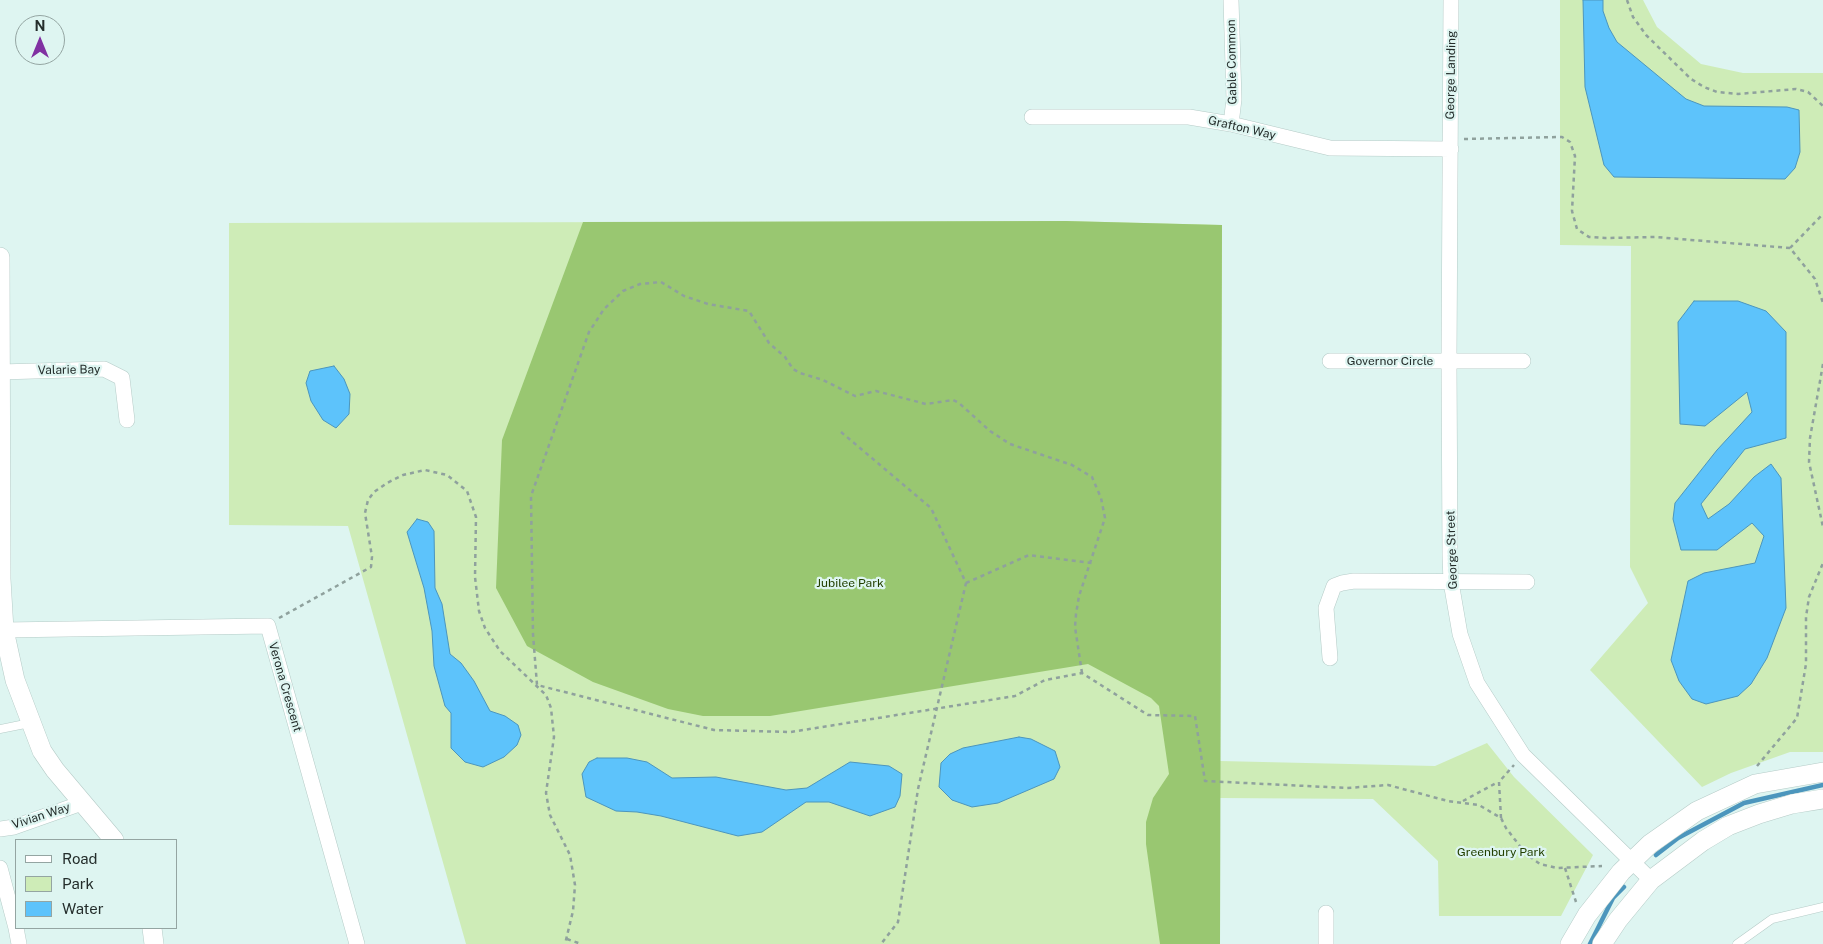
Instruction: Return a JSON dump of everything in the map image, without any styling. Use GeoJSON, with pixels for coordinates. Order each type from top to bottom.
{"type":"FeatureCollection","features":[{"type":"Feature","properties":{"kind":"street","name":"Gable Common"},"geometry":{"type":"LineString","coordinates":[[1231,0],[1234,99],[1232,124]]}},
{"type":"Feature","properties":{"kind":"street","name":"George Landing"},"geometry":{"type":"LineString","coordinates":[[1451,0],[1451,149]]}},
{"type":"Feature","properties":{"kind":"street","name":"Grafton Way"},"geometry":{"type":"LineString","coordinates":[[1032,117],[1174,116],[1232,124],[1330,148],[1451,149]]}},
{"type":"Feature","properties":{"kind":"street","name":"George Street"},"geometry":{"type":"LineString","coordinates":[[1451,149],[1449,360],[1451,582],[1460,634],[1477,683],[1523,755],[1651,880]]}},
{"type":"Feature","properties":{"kind":"street"},"geometry":{"type":"LineString","coordinates":[[0,257],[1,579],[4,630],[15,680],[30,723],[46,757],[113,839]]}},
{"type":"Feature","properties":{"kind":"street","name":"Governor Circle"},"geometry":{"type":"LineString","coordinates":[[1330,361],[1523,360]]}},
{"type":"Feature","properties":{"kind":"street","name":"Valarie Bay"},"geometry":{"type":"LineString","coordinates":[[0,372],[104,369],[122,378],[127,420]]}},
{"type":"Feature","properties":{"kind":"street"},"geometry":{"type":"LineString","coordinates":[[1330,658],[1326,608],[1334,586],[1354,581],[1526,582]]}},
{"type":"Feature","properties":{"kind":"street","name":"Verona Crescent"},"geometry":{"type":"LineString","coordinates":[[4,630],[268,626],[357,944]]}},
{"type":"Feature","properties":{"kind":"street"},"geometry":{"type":"LineString","coordinates":[[1570,944],[1587,915],[1614,879],[1650,844],[1697,811],[1756,784],[1823,772]]}},
{"type":"Feature","properties":{"kind":"street"},"geometry":{"type":"LineString","coordinates":[[1602,944],[1618,920],[1651,880],[1680,857],[1728,826],[1792,804],[1823,799]]}},
{"type":"Feature","properties":{"kind":"street","name":"Vivian Way"},"geometry":{"type":"LineString","coordinates":[[0,829],[14,827],[82,803]]}},
{"type":"Feature","properties":{"kind":"street"},"geometry":{"type":"LineString","coordinates":[[0,868],[15,924]]}},
{"type":"Feature","properties":{"kind":"street"},"geometry":{"type":"LineString","coordinates":[[1326,913],[1326,944]]}},
{"type":"Feature","properties":{"kind":"street"},"geometry":{"type":"LineString","coordinates":[[16,929],[19,944]]}},
{"type":"Feature","properties":{"kind":"street"},"geometry":{"type":"LineString","coordinates":[[152,929],[154,944]]}},
{"type":"Feature","properties":{"kind":"lane"},"geometry":{"type":"LineString","coordinates":[[0,729],[30,723]]}},
{"type":"Feature","properties":{"kind":"lane"},"geometry":{"type":"LineString","coordinates":[[1737,944],[1772,919],[1823,907]]}},
{"type":"Feature","properties":{"kind":"path"},"geometry":{"type":"LineString","coordinates":[[1627,0],[1633,17],[1646,35],[1691,79],[1704,87],[1717,92],[1738,94],[1761,94],[1796,89],[1808,92],[1823,106]]}},
{"type":"Feature","properties":{"kind":"path"},"geometry":{"type":"LineString","coordinates":[[1463,139],[1562,137],[1570,142],[1576,156],[1572,211],[1577,229],[1589,237],[1655,237],[1790,248],[1815,279],[1823,303]]}},
{"type":"Feature","properties":{"kind":"path"},"geometry":{"type":"LineString","coordinates":[[1790,248],[1823,214]]}},
{"type":"Feature","properties":{"kind":"path"},"geometry":{"type":"LineString","coordinates":[[537,686],[533,634],[532,496],[589,332],[604,309],[623,290],[640,284],[661,282],[684,296],[708,304],[749,311],[769,342],[785,357],[793,369],[837,387],[850,395],[855,396],[876,391],[926,404],[953,400],[959,403],[990,431],[1010,444],[1072,465],[1092,477],[1101,498],[1105,518],[1092,564],[1079,596],[1076,614],[1075,627],[1082,672]]}},
{"type":"Feature","properties":{"kind":"path"},"geometry":{"type":"LineString","coordinates":[[1823,364],[1810,438],[1809,462],[1823,527]]}},
{"type":"Feature","properties":{"kind":"path"},"geometry":{"type":"LineString","coordinates":[[842,432],[931,508],[966,583],[918,789],[898,922],[882,944]]}},
{"type":"Feature","properties":{"kind":"path"},"geometry":{"type":"LineString","coordinates":[[268,626],[282,616],[371,567],[372,562],[365,513],[368,500],[374,492],[387,482],[414,471],[435,472],[447,475],[459,482],[467,491],[474,510],[475,577],[479,611],[485,628],[500,651],[546,695],[554,720],[554,737],[546,786],[547,803],[550,814],[570,855],[575,885],[575,897],[565,944]]}},
{"type":"Feature","properties":{"kind":"path"},"geometry":{"type":"LineString","coordinates":[[966,583],[1030,555],[1092,564]]}},
{"type":"Feature","properties":{"kind":"path"},"geometry":{"type":"LineString","coordinates":[[1752,771],[1797,718],[1806,664],[1806,617],[1809,598],[1823,563]]}},
{"type":"Feature","properties":{"kind":"path"},"geometry":{"type":"LineString","coordinates":[[537,686],[623,705],[674,721],[714,730],[756,733],[830,728],[938,707],[1015,696],[1046,680],[1082,672],[1148,715],[1195,716],[1205,781],[1347,788],[1388,785],[1448,801],[1479,805],[1501,818]]}},
{"type":"Feature","properties":{"kind":"path"},"geometry":{"type":"LineString","coordinates":[[1462,802],[1499,782],[1523,755]]}},
{"type":"Feature","properties":{"kind":"path"},"geometry":{"type":"LineString","coordinates":[[1499,782],[1501,818],[1506,828],[1526,854],[1540,864],[1557,868],[1602,866]]}},
{"type":"Feature","properties":{"kind":"path"},"geometry":{"type":"LineString","coordinates":[[1565,868],[1576,902]]}},
{"type":"Feature","properties":{"kind":"path"},"geometry":{"type":"LineString","coordinates":[[567,939],[581,944]]}},
{"type":"Feature","properties":{"kind":"green space"},"geometry":{"type":"Polygon","coordinates":[[[1560,0],[1643,0],[1657,27],[1701,64],[1743,73],[1823,73],[1823,752],[1790,752],[1731,773],[1702,787],[1590,670],[1648,603],[1630,567],[1631,246],[1560,245],[1560,0]]]}},
{"type":"Feature","properties":{"kind":"green space","name":"Jubilee Park"},"geometry":{"type":"Polygon","coordinates":[[[1066,221],[1222,225],[1220,761],[1435,766],[1487,743],[1514,777],[1593,855],[1561,916],[1439,916],[1438,861],[1373,799],[1220,798],[1220,944],[466,944],[348,526],[229,525],[229,223],[1066,221]]]}},
{"type":"Feature","properties":{"kind":"green space"},"geometry":{"type":"Polygon","coordinates":[[[1066,221],[1222,225],[1220,944],[1160,944],[1146,844],[1146,822],[1153,798],[1169,774],[1159,706],[1151,698],[1088,664],[770,716],[703,716],[668,709],[593,682],[527,646],[496,588],[502,440],[583,222],[1066,221]]]}},
{"type":"Feature","properties":{"kind":"water"},"geometry":{"type":"Polygon","coordinates":[[[1583,0],[1603,0],[1603,11],[1609,28],[1617,42],[1686,99],[1704,106],[1787,107],[1799,110],[1800,152],[1795,168],[1785,179],[1614,177],[1604,165],[1585,87],[1583,0]]]}},
{"type":"Feature","properties":{"kind":"water"},"geometry":{"type":"Polygon","coordinates":[[[1694,301],[1738,301],[1766,311],[1786,332],[1786,438],[1745,449],[1701,504],[1708,519],[1729,504],[1754,477],[1771,464],[1781,478],[1786,608],[1767,658],[1751,684],[1738,696],[1706,704],[1692,699],[1679,681],[1671,660],[1688,581],[1704,573],[1755,563],[1764,536],[1752,523],[1717,550],[1681,550],[1673,519],[1675,503],[1717,450],[1752,412],[1747,392],[1705,426],[1680,424],[1678,322],[1694,301]]]}},
{"type":"Feature","properties":{"kind":"water"},"geometry":{"type":"Polygon","coordinates":[[[334,366],[344,379],[350,394],[349,414],[336,428],[323,420],[311,401],[306,383],[310,371],[334,366]]]}},
{"type":"Feature","properties":{"kind":"water"},"geometry":{"type":"Polygon","coordinates":[[[417,519],[428,522],[434,531],[435,588],[442,604],[450,654],[461,663],[474,681],[490,711],[505,716],[518,725],[521,735],[517,745],[504,757],[483,767],[465,762],[451,748],[451,713],[445,706],[434,666],[432,631],[424,588],[407,532],[417,519]]]}},
{"type":"Feature","properties":{"kind":"water"},"geometry":{"type":"Polygon","coordinates":[[[1019,737],[1031,739],[1055,751],[1060,767],[1054,779],[998,803],[972,807],[952,800],[939,787],[941,763],[950,754],[963,748],[1019,737]]]}},
{"type":"Feature","properties":{"kind":"water"},"geometry":{"type":"Polygon","coordinates":[[[597,758],[627,758],[647,762],[672,778],[716,777],[786,790],[807,788],[850,762],[889,766],[902,774],[900,796],[895,807],[870,816],[829,802],[806,802],[762,832],[738,836],[661,816],[616,811],[586,797],[582,774],[589,762],[597,758]]]}},
{"type":"Feature","properties":{"kind":"waterway"},"geometry":{"type":"LineString","coordinates":[[1656,855],[1678,838],[1744,803],[1823,785]]}},
{"type":"Feature","properties":{"kind":"waterway"},"geometry":{"type":"LineString","coordinates":[[1590,944],[1613,898],[1624,887]]}},
{"type":"Feature","properties":{"kind":"park label","name":"Greenbury Park"},"geometry":{"type":"Point","coordinates":[1501,852]}}]}
